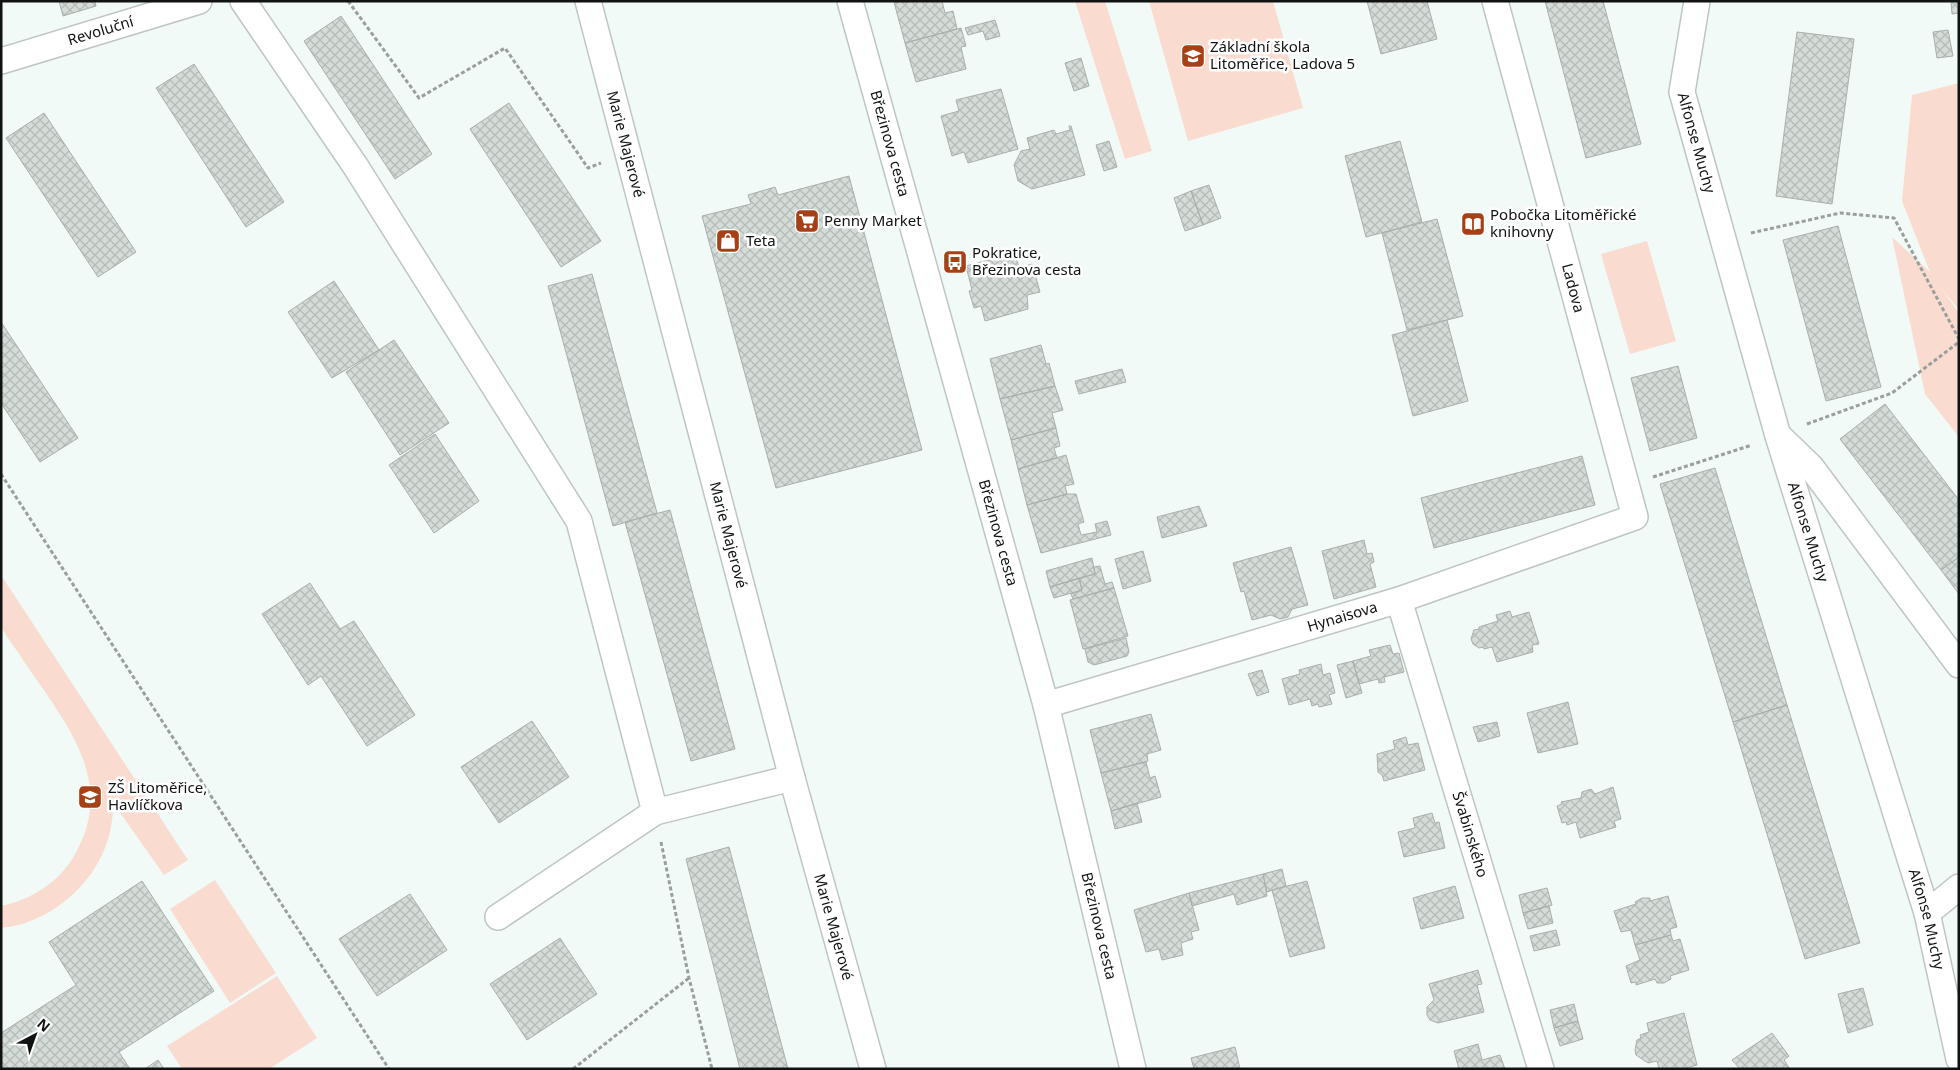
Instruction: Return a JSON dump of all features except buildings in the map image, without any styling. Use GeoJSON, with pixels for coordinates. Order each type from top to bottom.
{"type":"FeatureCollection","features":[{"type":"Feature","properties":{"kind":"street","name":"Revoluční"},"geometry":{"type":"LineString","coordinates":[[1,61],[199,1]]}},
{"type":"Feature","properties":{"kind":"street"},"geometry":{"type":"LineString","coordinates":[[243,1],[356,167],[578,521],[655,812]]}},
{"type":"Feature","properties":{"kind":"street","name":"Marie Majerové"},"geometry":{"type":"LineString","coordinates":[[588,1],[792,778],[873,1069]]}},
{"type":"Feature","properties":{"kind":"street","name":"Březinova cesta"},"geometry":{"type":"LineString","coordinates":[[850,1],[1046,705],[1133,1069]]}},
{"type":"Feature","properties":{"kind":"street","name":"Ladova"},"geometry":{"type":"LineString","coordinates":[[1496,1],[1636,517]]}},
{"type":"Feature","properties":{"kind":"street","name":"Alfonse Muchy"},"geometry":{"type":"LineString","coordinates":[[1697,1],[1682,92],[1778,436],[1927,913],[1959,1059]]}},
{"type":"Feature","properties":{"kind":"street"},"geometry":{"type":"LineString","coordinates":[[1778,436],[1811,467],[1959,665]]}},
{"type":"Feature","properties":{"kind":"street","name":"Hynaisova"},"geometry":{"type":"LineString","coordinates":[[1046,705],[1399,600],[1636,517]]}},
{"type":"Feature","properties":{"kind":"street","name":"Švabinského"},"geometry":{"type":"LineString","coordinates":[[1399,600],[1541,1069]]}},
{"type":"Feature","properties":{"kind":"street"},"geometry":{"type":"LineString","coordinates":[[498,917],[655,812],[792,778]]}},
{"type":"Feature","properties":{"kind":"street"},"geometry":{"type":"LineString","coordinates":[[1927,913],[1959,887]]}},
{"type":"Feature","properties":{"kind":"path"},"geometry":{"type":"LineString","coordinates":[[348,1],[419,98],[505,48],[588,168],[628,154]]}},
{"type":"Feature","properties":{"kind":"path"},"geometry":{"type":"LineString","coordinates":[[1723,239],[1840,213],[1894,218],[1959,340],[1892,393],[1778,436]]}},
{"type":"Feature","properties":{"kind":"path"},"geometry":{"type":"LineString","coordinates":[[1654,476],[1738,450]]}},
{"type":"Feature","properties":{"kind":"path"},"geometry":{"type":"LineString","coordinates":[[1,474],[389,1069]]}},
{"type":"Feature","properties":{"kind":"path"},"geometry":{"type":"LineString","coordinates":[[655,812],[689,978],[712,1069]]}},
{"type":"Feature","properties":{"kind":"path"},"geometry":{"type":"LineString","coordinates":[[573,1069],[689,978]]}},
{"type":"Feature","properties":{"kind":"shaded area"},"geometry":{"type":"Polygon","coordinates":[[[1075,1],[1105,1],[1152,151],[1125,159],[1075,1]]]}},
{"type":"Feature","properties":{"kind":"shaded area"},"geometry":{"type":"Polygon","coordinates":[[[1149,1],[1273,1],[1303,108],[1188,141],[1149,1]]]}},
{"type":"Feature","properties":{"kind":"shaded area"},"geometry":{"type":"Polygon","coordinates":[[[1959,83],[1959,310],[1941,288],[1959,313],[1959,437],[1925,394],[1892,237],[1930,272],[1902,201],[1912,95],[1959,83]]]}},
{"type":"Feature","properties":{"kind":"shaded area"},"geometry":{"type":"Polygon","coordinates":[[[1647,241],[1676,341],[1630,354],[1601,254],[1647,241]]]}},
{"type":"Feature","properties":{"kind":"shaded area"},"geometry":{"type":"Polygon","coordinates":[[[1,575],[188,860],[164,875],[114,804],[107,842],[91,873],[80,887],[52,911],[18,925],[1,928],[1,906],[23,899],[43,889],[68,865],[86,828],[90,801],[88,776],[80,751],[68,727],[2,628],[1,575]]]}},
{"type":"Feature","properties":{"kind":"shaded area"},"geometry":{"type":"Polygon","coordinates":[[[215,880],[276,973],[230,1003],[170,909],[215,880]]]}},
{"type":"Feature","properties":{"kind":"shaded area"},"geometry":{"type":"Polygon","coordinates":[[[277,976],[317,1038],[269,1069],[182,1069],[167,1046],[277,976]]]}},
{"type":"Feature","properties":{"kind":"place","name":"Základní škola Litoměřice, Ladova 5"},"geometry":{"type":"Point","coordinates":[1193,56]}},
{"type":"Feature","properties":{"kind":"place","name":"Penny Market"},"geometry":{"type":"Point","coordinates":[807,221]}},
{"type":"Feature","properties":{"kind":"place","name":"Pobočka Litoměřické knihovny"},"geometry":{"type":"Point","coordinates":[1473,224]}},
{"type":"Feature","properties":{"kind":"place","name":"Teta"},"geometry":{"type":"Point","coordinates":[728,241]}},
{"type":"Feature","properties":{"kind":"place","name":"Pokratice, Březinova cesta"},"geometry":{"type":"Point","coordinates":[955,262]}},
{"type":"Feature","properties":{"kind":"place","name":"ZŠ Litoměřice, Havlíčkova"},"geometry":{"type":"Point","coordinates":[90,797]}}]}
